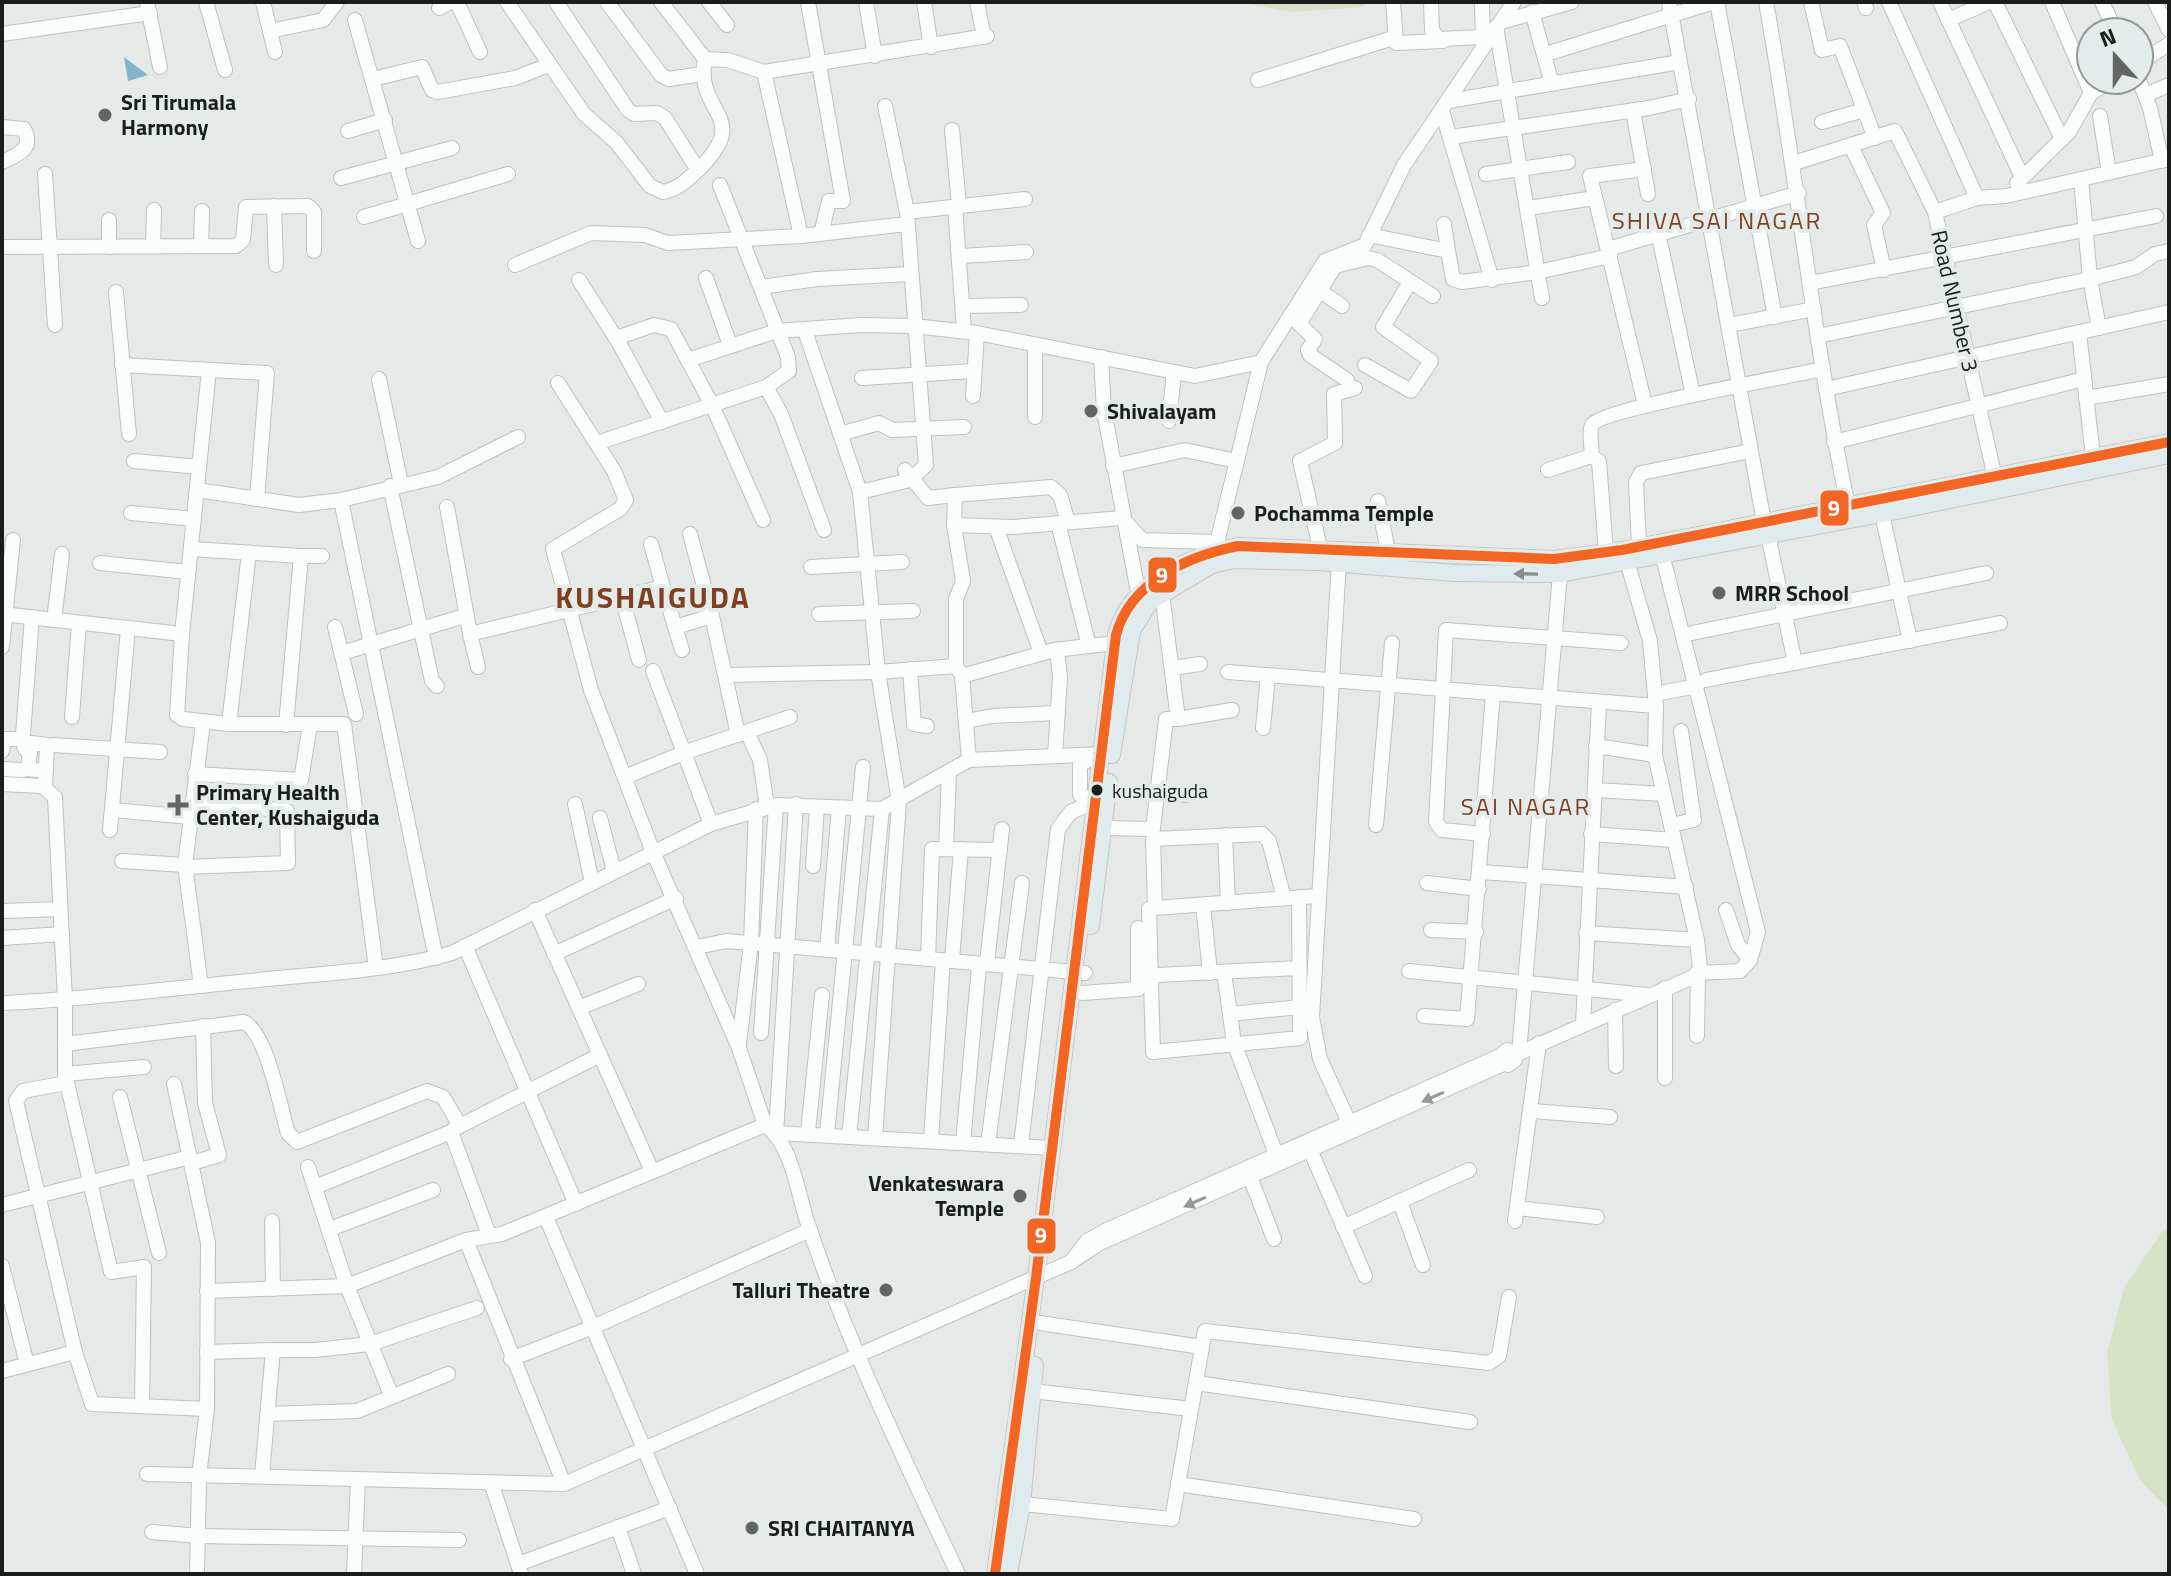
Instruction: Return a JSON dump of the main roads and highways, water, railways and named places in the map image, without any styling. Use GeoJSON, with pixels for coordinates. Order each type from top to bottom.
{"type":"FeatureCollection","features":[{"type":"Feature","properties":{"kind":"main road"},"geometry":{"type":"LineString","coordinates":[[995,1574],[1082,993],[1080,972],[1096,801],[1115,643],[1123,613],[1138,592],[1198,556],[1238,546],[1554,559],[1882,514],[1995,478],[2169,442]]}},
{"type":"Feature","properties":{"kind":"main road"},"geometry":{"type":"LineString","coordinates":[[1214,553],[1233,560],[1339,562],[1454,573],[1560,574],[1662,554],[1848,506],[1952,493],[2169,455]]}},
{"type":"Feature","properties":{"kind":"main road"},"geometry":{"type":"LineString","coordinates":[[1009,1574],[1022,1504],[1040,1323],[1052,1148],[1104,828],[1132,631],[1144,608],[1214,553]]}},
{"type":"Feature","properties":{"kind":"water"},"geometry":{"type":"Polygon","coordinates":[[[124,57],[148,75],[128,81],[124,57]]]}},
{"type":"Feature","properties":{"kind":"place","name":"Sri Tirumala Harmony"},"geometry":{"type":"Point","coordinates":[105,115]}},
{"type":"Feature","properties":{"kind":"place","name":"Shivalayam"},"geometry":{"type":"Point","coordinates":[1091,411]}},
{"type":"Feature","properties":{"kind":"place","name":"Pochamma Temple"},"geometry":{"type":"Point","coordinates":[1238,513]}},
{"type":"Feature","properties":{"kind":"place","name":"MRR School"},"geometry":{"type":"Point","coordinates":[1719,593]}},
{"type":"Feature","properties":{"kind":"place","name":"kushaiguda"},"geometry":{"type":"Point","coordinates":[1097,790]}},
{"type":"Feature","properties":{"kind":"place","name":"Primary Health Center, Kushaiguda"},"geometry":{"type":"Point","coordinates":[178,805]}},
{"type":"Feature","properties":{"kind":"place","name":"Venkateswara Temple"},"geometry":{"type":"Point","coordinates":[1020,1196]}},
{"type":"Feature","properties":{"kind":"place","name":"Talluri Theatre"},"geometry":{"type":"Point","coordinates":[886,1290]}},
{"type":"Feature","properties":{"kind":"place","name":"SRI CHAITANYA"},"geometry":{"type":"Point","coordinates":[752,1528]}},
{"type":"Feature","properties":{"kind":"district","name":"SHIVA SAI NAGAR"},"geometry":{"type":"Point","coordinates":[1717,220]}},
{"type":"Feature","properties":{"kind":"district","name":"KUSHAIGUDA"},"geometry":{"type":"Point","coordinates":[653,597]}},
{"type":"Feature","properties":{"kind":"district","name":"SAI NAGAR"},"geometry":{"type":"Point","coordinates":[1526,806]}}]}
